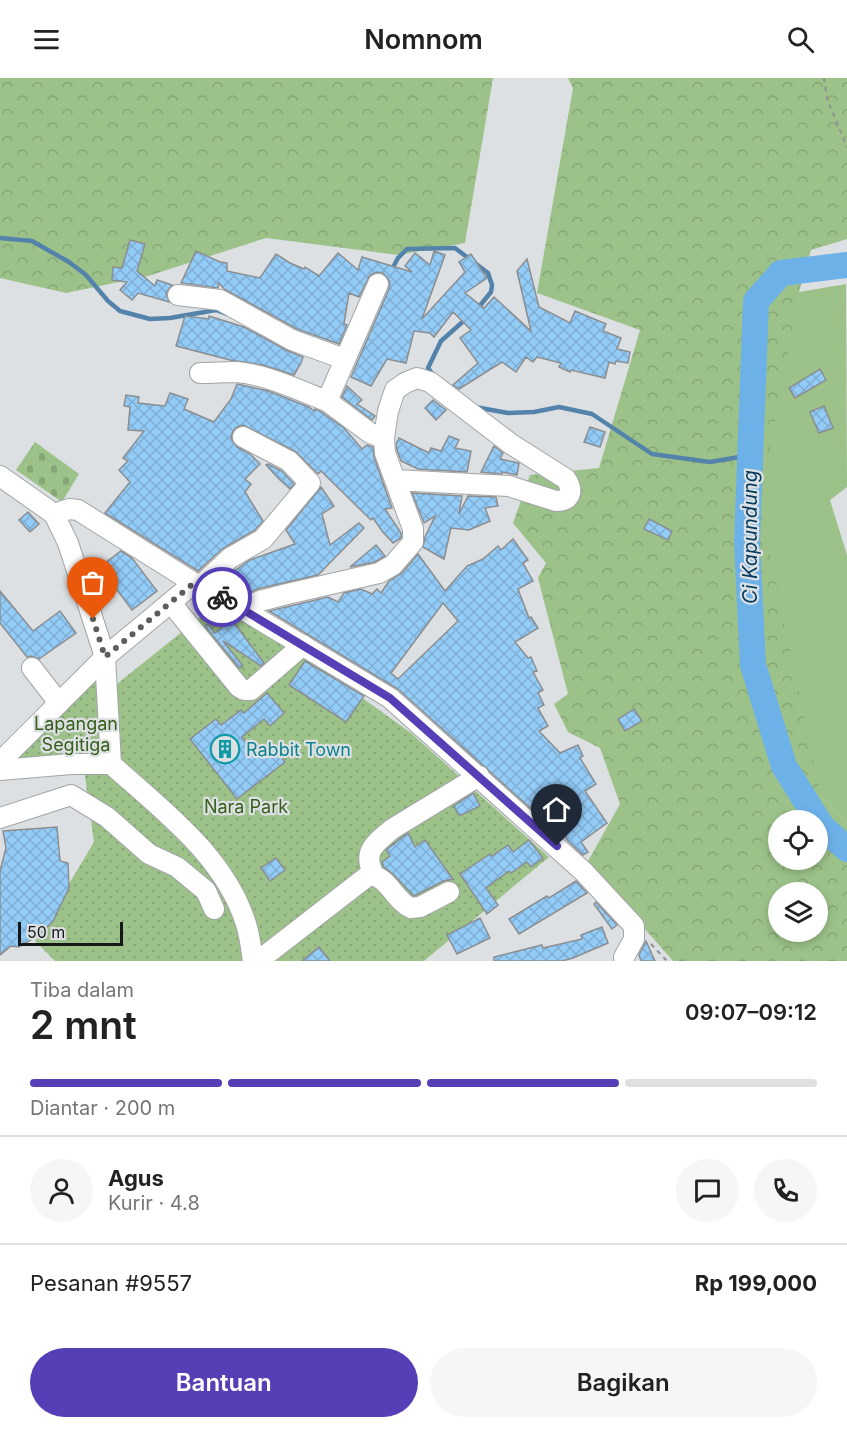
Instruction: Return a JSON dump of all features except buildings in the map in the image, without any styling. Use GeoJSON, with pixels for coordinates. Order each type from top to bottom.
{"type":"FeatureCollection","features":[{"type":"Feature","properties":{"kind":"street"},"geometry":{"type":"LineString","coordinates":[[327,401],[378,284]]}},
{"type":"Feature","properties":{"kind":"street"},"geometry":{"type":"LineString","coordinates":[[178,295],[220,300],[292,340],[344,359]]}},
{"type":"Feature","properties":{"kind":"street"},"geometry":{"type":"LineString","coordinates":[[200,373],[237,372],[275,381],[327,401],[370,433],[384,438]]}},
{"type":"Feature","properties":{"kind":"street"},"geometry":{"type":"LineString","coordinates":[[242,609],[260,601],[379,573],[393,565],[413,542],[413,529],[385,453],[384,438],[388,411],[395,390],[417,378],[430,382],[511,444],[566,479],[571,492],[569,498],[556,501],[509,486],[396,480]]}},
{"type":"Feature","properties":{"kind":"street"},"geometry":{"type":"LineString","coordinates":[[0,762],[105,657],[231,558],[263,539],[310,483],[289,461],[243,437]]}},
{"type":"Feature","properties":{"kind":"street"},"geometry":{"type":"LineString","coordinates":[[0,476],[54,513],[68,543],[105,657],[111,764]]}},
{"type":"Feature","properties":{"kind":"street"},"geometry":{"type":"LineString","coordinates":[[54,513],[69,509],[78,510],[390,698],[543,833],[604,891],[634,926],[623,956]]}},
{"type":"Feature","properties":{"kind":"street"},"geometry":{"type":"LineString","coordinates":[[171,603],[239,687],[244,690],[251,690],[303,645]]}},
{"type":"Feature","properties":{"kind":"street"},"geometry":{"type":"LineString","coordinates":[[32,668],[59,703]]}},
{"type":"Feature","properties":{"kind":"street"},"geometry":{"type":"LineString","coordinates":[[0,770],[71,764],[111,764],[178,823],[224,875],[246,924],[253,961]]}},
{"type":"Feature","properties":{"kind":"street"},"geometry":{"type":"LineString","coordinates":[[374,875],[368,864],[368,857],[370,851],[383,837],[392,829],[479,776]]}},
{"type":"Feature","properties":{"kind":"street"},"geometry":{"type":"LineString","coordinates":[[0,818],[71,795],[107,817],[149,854],[177,867],[206,891],[214,909]]}},
{"type":"Feature","properties":{"kind":"street"},"geometry":{"type":"LineString","coordinates":[[258,961],[364,877],[379,876],[404,905],[411,908],[420,907],[449,892]]}},
{"type":"Feature","properties":{"kind":"path"},"geometry":{"type":"LineString","coordinates":[[824,78],[827,99],[847,147]]}},
{"type":"Feature","properties":{"kind":"green space"},"geometry":{"type":"Polygon","coordinates":[[[0,78],[493,78],[465,243],[398,255],[266,238],[148,276],[66,293],[0,278],[0,78]]]}},
{"type":"Feature","properties":{"kind":"green space"},"geometry":{"type":"Polygon","coordinates":[[[568,78],[847,78],[847,239],[811,250],[799,292],[760,507],[821,796],[847,823],[847,961],[673,961],[587,863],[620,804],[600,748],[568,732],[554,704],[568,694],[538,578],[546,563],[513,523],[530,475],[599,468],[640,330],[537,293],[573,88],[568,78]]]}},
{"type":"Feature","properties":{"kind":"green space"},"geometry":{"type":"Polygon","coordinates":[[[846,284],[847,487],[830,500],[847,555],[847,823],[821,796],[769,664],[760,507],[779,362],[799,292],[846,284]]]}},
{"type":"Feature","properties":{"kind":"green space"},"geometry":{"type":"Polygon","coordinates":[[[35,442],[79,474],[62,502],[16,470],[35,442]]]}},
{"type":"Feature","properties":{"kind":"green space","name":"Nara Park"},"geometry":{"type":"Polygon","coordinates":[[[224,598],[411,733],[549,857],[424,961],[55,961],[35,941],[94,842],[83,762],[2,766],[100,670],[102,696],[224,598]]]}},
{"type":"Feature","properties":{"kind":"waterway"},"geometry":{"type":"LineString","coordinates":[[0,238],[32,241],[69,262],[86,275],[108,301],[120,311],[150,319],[216,310],[227,314]]}},
{"type":"Feature","properties":{"kind":"waterway"},"geometry":{"type":"LineString","coordinates":[[384,284],[398,258],[407,249],[455,248],[488,273],[492,285],[491,292],[478,308]]}},
{"type":"Feature","properties":{"kind":"waterway","name":"Ci Kapundung"},"geometry":{"type":"LineString","coordinates":[[847,265],[781,273],[756,301],[747,543],[753,665],[784,766],[822,827],[847,849]]}},
{"type":"Feature","properties":{"kind":"waterway"},"geometry":{"type":"LineString","coordinates":[[434,376],[428,368],[441,341],[467,318]]}},
{"type":"Feature","properties":{"kind":"waterway"},"geometry":{"type":"LineString","coordinates":[[475,407],[508,413],[534,412],[559,407],[592,414],[652,454],[710,462],[751,455]]}},
{"type":"Feature","properties":{"kind":"way so far"},"geometry":{"type":"LineString","coordinates":[[93,619],[105,657],[194,583],[222,597]]}},
{"type":"Feature","properties":{"kind":"place","name":"Rabbit Town"},"geometry":{"type":"Point","coordinates":[225,749]}},
{"type":"Feature","properties":{"kind":"route"},"geometry":{"type":"LineString","coordinates":[[222,597],[390,698],[557,846]]}},
{"type":"Feature","properties":{"kind":"park label","name":"Lapangan Segitiga"},"geometry":{"type":"Point","coordinates":[76,733]}}]}
